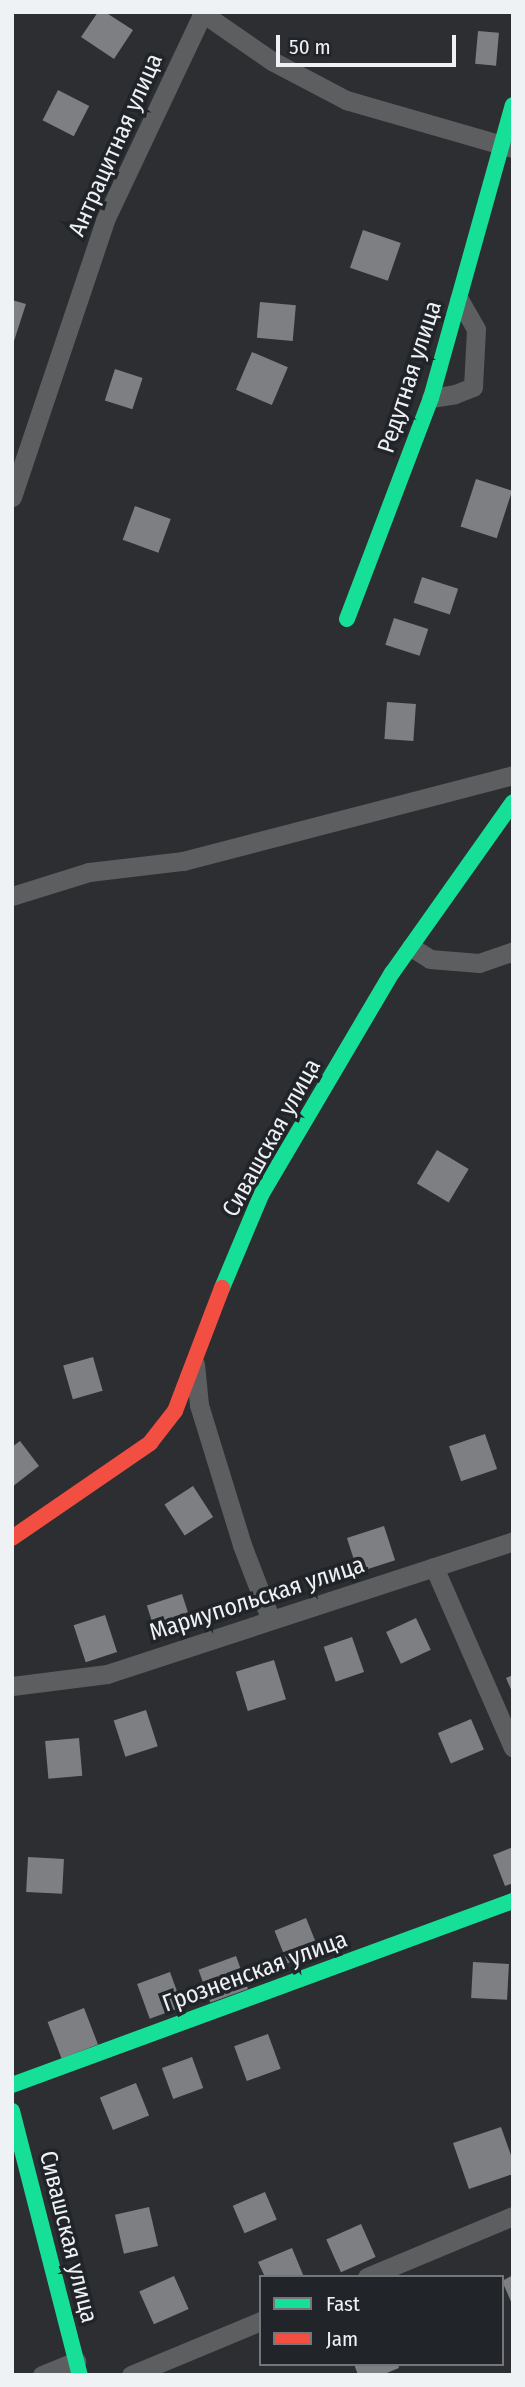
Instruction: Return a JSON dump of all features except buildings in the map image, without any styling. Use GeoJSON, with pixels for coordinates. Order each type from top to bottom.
{"type":"FeatureCollection","features":[{"type":"Feature","properties":{"kind":"street"},"geometry":{"type":"LineString","coordinates":[[202,13],[272,61],[346,100],[508,147]]}},
{"type":"Feature","properties":{"kind":"street","name":"Антрацитная улица"},"geometry":{"type":"LineString","coordinates":[[12,497],[105,220],[202,13]]}},
{"type":"Feature","properties":{"kind":"street","name":"Редутная улица"},"geometry":{"type":"LineString","coordinates":[[347,619],[430,398],[458,300],[508,147],[513,105]]}},
{"type":"Feature","properties":{"kind":"street"},"geometry":{"type":"LineString","coordinates":[[430,398],[473,387],[476,329],[458,300]]}},
{"type":"Feature","properties":{"kind":"street"},"geometry":{"type":"LineString","coordinates":[[12,896],[89,872],[183,861],[513,775]]}},
{"type":"Feature","properties":{"kind":"street","name":"Сивашская улица"},"geometry":{"type":"LineString","coordinates":[[12,1538],[150,1443],[175,1411],[215,1304],[261,1195],[392,974],[513,802]]}},
{"type":"Feature","properties":{"kind":"street"},"geometry":{"type":"LineString","coordinates":[[411,947],[430,959],[479,963],[513,951]]}},
{"type":"Feature","properties":{"kind":"street"},"geometry":{"type":"LineString","coordinates":[[195,1363],[199,1405],[242,1545],[271,1620]]}},
{"type":"Feature","properties":{"kind":"street","name":"Мариупольская улица"},"geometry":{"type":"LineString","coordinates":[[12,1686],[107,1674],[513,1541]]}},
{"type":"Feature","properties":{"kind":"street"},"geometry":{"type":"LineString","coordinates":[[434,1567],[513,1748]]}},
{"type":"Feature","properties":{"kind":"street","name":"Грозненская улица"},"geometry":{"type":"LineString","coordinates":[[12,2085],[513,1901]]}},
{"type":"Feature","properties":{"kind":"street","name":"Сивашская улица"},"geometry":{"type":"LineString","coordinates":[[12,2111],[78,2368]]}},
{"type":"Feature","properties":{"kind":"street"},"geometry":{"type":"LineString","coordinates":[[372,2275],[513,2216]]}},
{"type":"Feature","properties":{"kind":"street"},"geometry":{"type":"LineString","coordinates":[[131,2375],[259,2322]]}},
{"type":"Feature","properties":{"kind":"street"},"geometry":{"type":"LineString","coordinates":[[42,2375],[78,2368]]}},
{"type":"Feature","properties":{"kind":"traffic: fast"},"geometry":{"type":"LineString","coordinates":[[347,619],[431,398],[513,105]]}},
{"type":"Feature","properties":{"kind":"traffic: fast"},"geometry":{"type":"LineString","coordinates":[[222,1288],[261,1195],[392,973],[513,802]]}},
{"type":"Feature","properties":{"kind":"traffic: fast"},"geometry":{"type":"LineString","coordinates":[[12,2085],[513,1901]]}},
{"type":"Feature","properties":{"kind":"traffic: fast"},"geometry":{"type":"LineString","coordinates":[[12,2111],[80,2375]]}},
{"type":"Feature","properties":{"kind":"traffic: jam"},"geometry":{"type":"LineString","coordinates":[[12,1538],[150,1443],[175,1411],[222,1288]]}}]}
